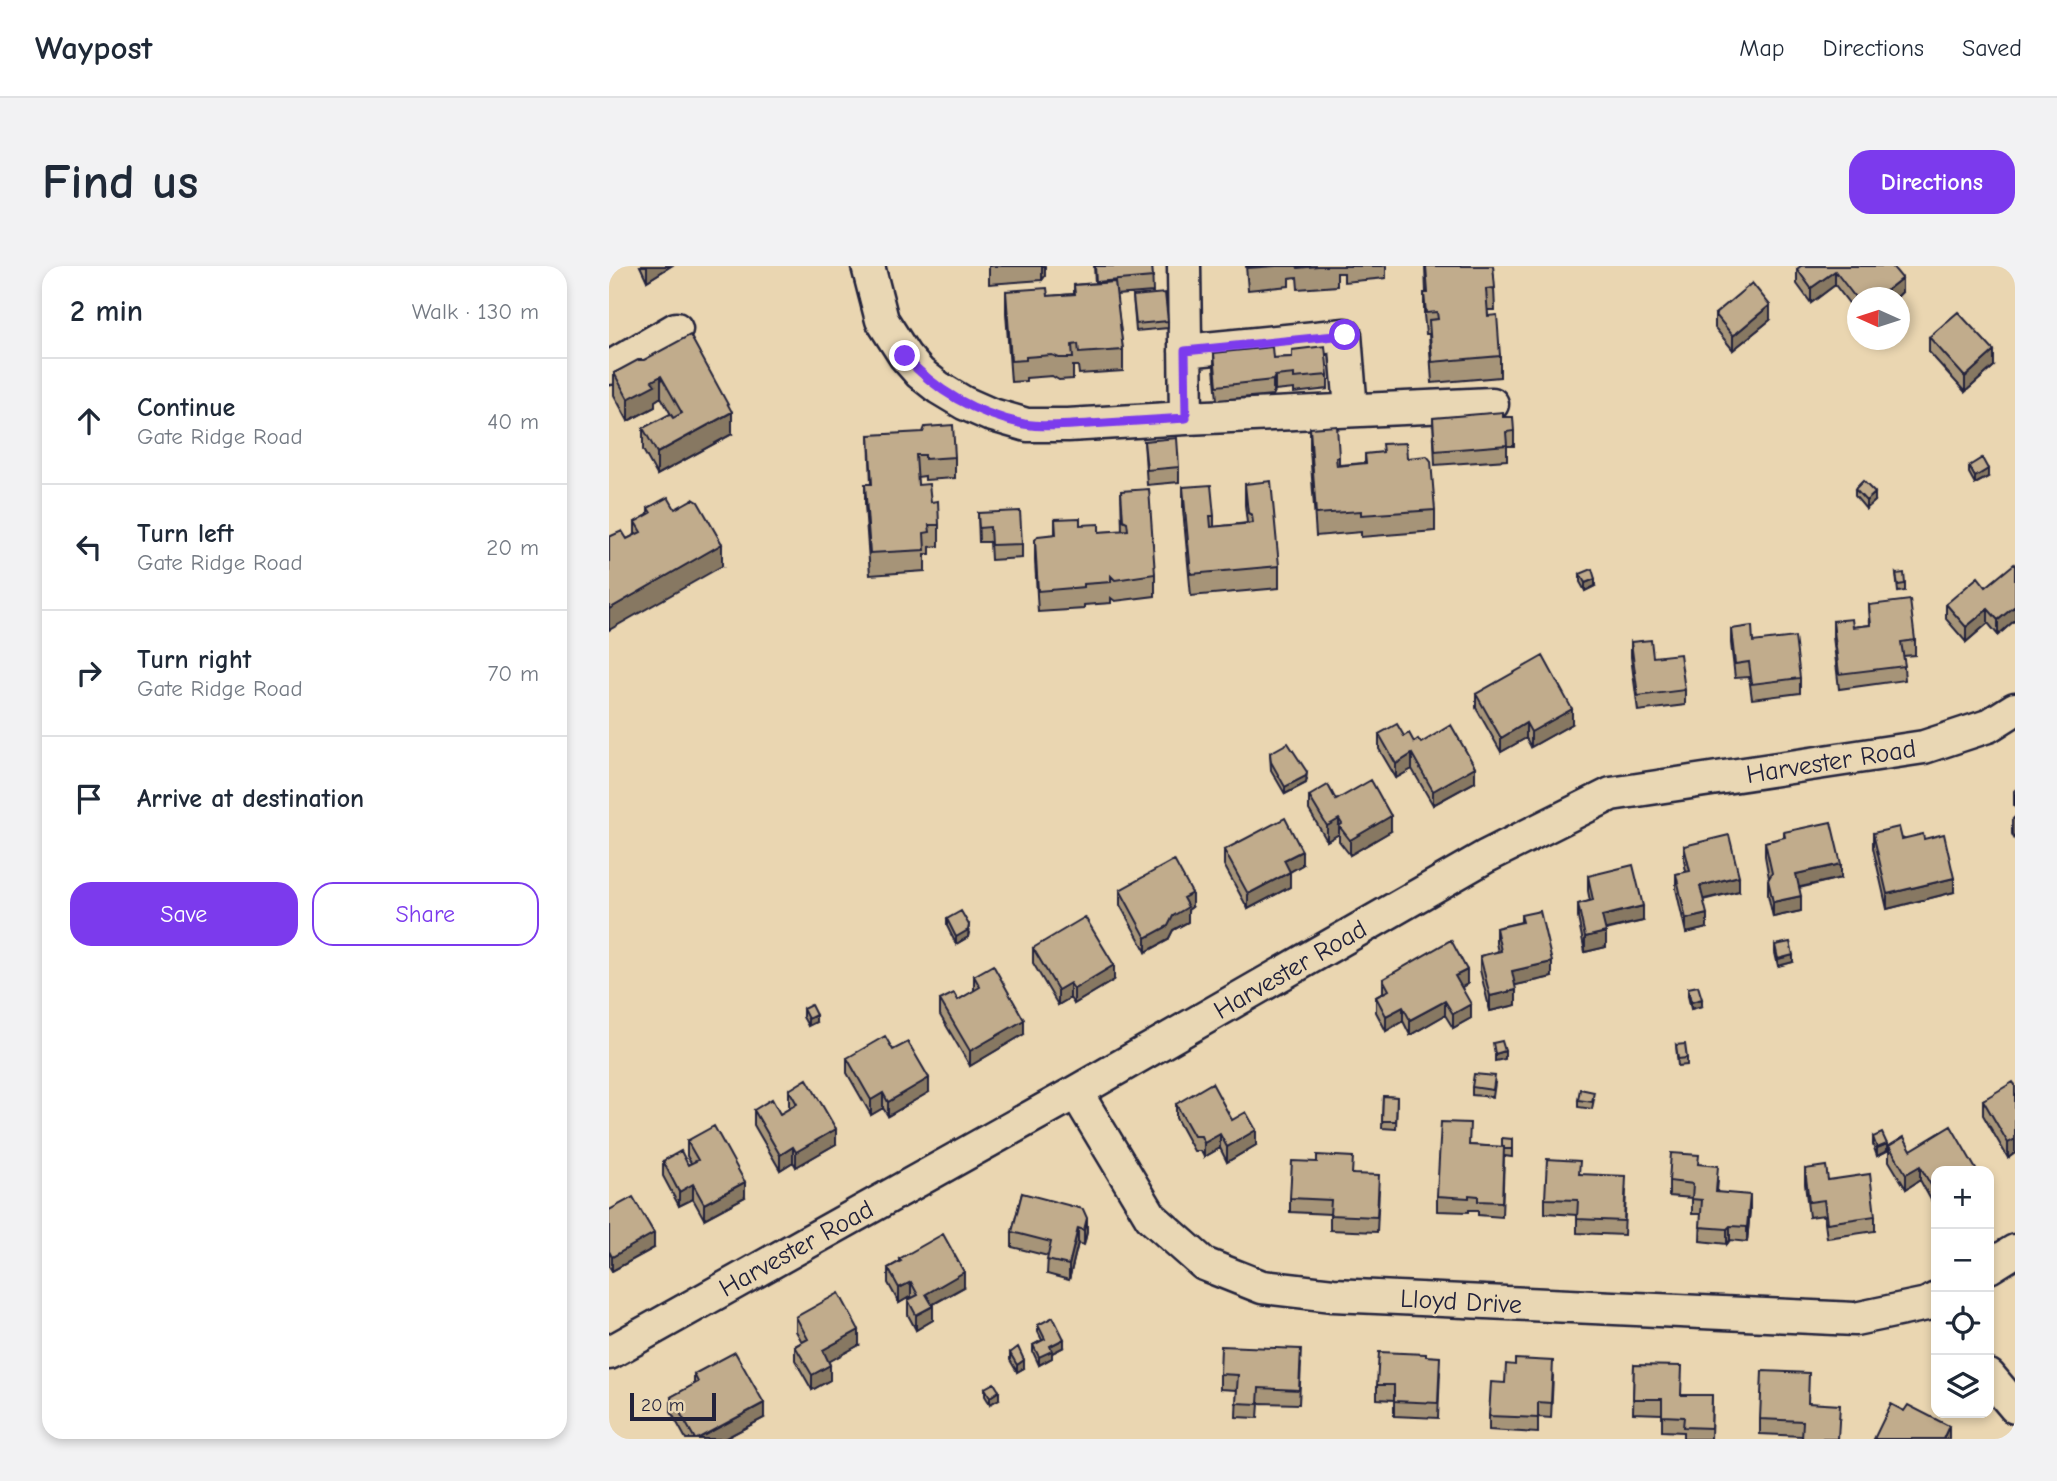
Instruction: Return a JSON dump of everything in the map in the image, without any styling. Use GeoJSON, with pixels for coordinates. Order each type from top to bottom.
{"type":"FeatureCollection","features":[{"type":"Feature","properties":{"kind":"street"},"geometry":{"type":"LineString","coordinates":[[868,266],[882,320],[905,356],[929,381],[964,403],[989,414],[1027,425],[1492,404]]}},
{"type":"Feature","properties":{"kind":"street"},"geometry":{"type":"LineString","coordinates":[[1184,266],[1186,418]]}},
{"type":"Feature","properties":{"kind":"street"},"geometry":{"type":"LineString","coordinates":[[609,368],[676,329]]}},
{"type":"Feature","properties":{"kind":"street"},"geometry":{"type":"LineString","coordinates":[[1185,351],[1345,335],[1351,410]]}},
{"type":"Feature","properties":{"kind":"street","name":"Harvester Road"},"geometry":{"type":"LineString","coordinates":[[609,1353],[1076,1092],[1485,857],[1611,794],[1924,747],[1988,726],[2015,709]]}},
{"type":"Feature","properties":{"kind":"street","name":"Lloyd Drive"},"geometry":{"type":"LineString","coordinates":[[1076,1092],[1151,1217],[1204,1264],[1262,1287],[1333,1295],[1855,1319],[1931,1306]]}},
{"type":"Feature","properties":{"kind":"street"},"geometry":{"type":"LineString","coordinates":[[1994,1264],[2015,1251]]}},
{"type":"Feature","properties":{"kind":"street"},"geometry":{"type":"LineString","coordinates":[[1994,1382],[2015,1407]]}},
{"type":"Feature","properties":{"kind":"building"},"geometry":{"type":"Polygon","coordinates":[[[1095,266],[1152,266],[1153,277],[1096,282],[1095,266]]]}},
{"type":"Feature","properties":{"kind":"building"},"geometry":{"type":"Polygon","coordinates":[[[1426,266],[1493,266],[1495,288],[1486,289],[1488,316],[1497,315],[1500,356],[1432,362],[1429,320],[1438,319],[1437,312],[1426,313],[1426,266]]]}},
{"type":"Feature","properties":{"kind":"building"},"geometry":{"type":"Polygon","coordinates":[[[1801,266],[1892,266],[1902,278],[1891,287],[1847,287],[1835,271],[1811,288],[1797,269],[1801,266]]]}},
{"type":"Feature","properties":{"kind":"building"},"geometry":{"type":"Polygon","coordinates":[[[1115,282],[1123,350],[1079,353],[1078,344],[1072,345],[1073,358],[1052,355],[1011,361],[1006,291],[1047,288],[1048,296],[1075,294],[1074,285],[1115,282]]]}},
{"type":"Feature","properties":{"kind":"building"},"geometry":{"type":"Polygon","coordinates":[[[1752,283],[1770,305],[1733,336],[1715,314],[1752,283]]]}},
{"type":"Feature","properties":{"kind":"building"},"geometry":{"type":"Polygon","coordinates":[[[1165,293],[1168,321],[1136,324],[1133,296],[1165,293]]]}},
{"type":"Feature","properties":{"kind":"building"},"geometry":{"type":"Polygon","coordinates":[[[1958,312],[1994,351],[1965,377],[1929,337],[1958,312]]]}},
{"type":"Feature","properties":{"kind":"building"},"geometry":{"type":"Polygon","coordinates":[[[690,335],[732,412],[657,453],[643,428],[670,414],[673,418],[682,413],[661,376],[652,381],[655,385],[628,399],[614,373],[690,335]]]}},
{"type":"Feature","properties":{"kind":"building"},"geometry":{"type":"Polygon","coordinates":[[[1325,346],[1328,375],[1294,378],[1294,374],[1275,376],[1273,380],[1217,386],[1214,353],[1272,347],[1273,358],[1292,357],[1292,350],[1325,346]]]}},
{"type":"Feature","properties":{"kind":"building"},"geometry":{"type":"Polygon","coordinates":[[[1503,412],[1503,417],[1513,417],[1514,431],[1506,432],[1507,445],[1435,451],[1433,418],[1503,412]]]}},
{"type":"Feature","properties":{"kind":"building"},"geometry":{"type":"Polygon","coordinates":[[[953,425],[955,457],[925,459],[925,455],[916,455],[918,485],[929,484],[931,502],[938,501],[939,525],[929,525],[930,532],[924,533],[925,550],[870,553],[865,484],[872,484],[869,435],[923,432],[925,427],[953,425]]]}},
{"type":"Feature","properties":{"kind":"building"},"geometry":{"type":"Polygon","coordinates":[[[1337,426],[1337,466],[1366,463],[1365,454],[1383,452],[1382,444],[1406,443],[1407,458],[1427,456],[1431,461],[1435,510],[1361,515],[1361,511],[1316,514],[1310,428],[1337,426]]]}},
{"type":"Feature","properties":{"kind":"building"},"geometry":{"type":"Polygon","coordinates":[[[1177,438],[1179,467],[1147,470],[1144,441],[1177,438]]]}},
{"type":"Feature","properties":{"kind":"building"},"geometry":{"type":"Polygon","coordinates":[[[1982,458],[1988,469],[1975,477],[1969,466],[1982,458]]]}},
{"type":"Feature","properties":{"kind":"building"},"geometry":{"type":"Polygon","coordinates":[[[1271,481],[1279,566],[1191,574],[1183,487],[1211,485],[1214,516],[1210,516],[1211,527],[1253,523],[1252,515],[1248,513],[1245,484],[1271,481]]]}},
{"type":"Feature","properties":{"kind":"building"},"geometry":{"type":"Polygon","coordinates":[[[1863,481],[1875,493],[1866,501],[1855,489],[1863,481]]]}},
{"type":"Feature","properties":{"kind":"building"},"geometry":{"type":"Polygon","coordinates":[[[1149,489],[1155,574],[1115,580],[1111,576],[1111,582],[1038,591],[1035,540],[1038,536],[1056,534],[1055,519],[1080,518],[1080,525],[1099,524],[1099,532],[1128,530],[1127,522],[1123,520],[1121,491],[1149,489]]]}},
{"type":"Feature","properties":{"kind":"building"},"geometry":{"type":"Polygon","coordinates":[[[668,497],[675,509],[693,499],[698,502],[722,544],[609,609],[609,537],[622,531],[627,539],[641,532],[635,522],[651,513],[648,508],[668,497]]]}},
{"type":"Feature","properties":{"kind":"building"},"geometry":{"type":"Polygon","coordinates":[[[1020,511],[1022,544],[991,545],[990,527],[979,528],[978,513],[1020,511]]]}},
{"type":"Feature","properties":{"kind":"building"},"geometry":{"type":"Polygon","coordinates":[[[2014,564],[2015,606],[1998,620],[1988,609],[1966,627],[1946,604],[1978,577],[1986,587],[2014,564]]]}},
{"type":"Feature","properties":{"kind":"building"},"geometry":{"type":"Polygon","coordinates":[[[1592,569],[1595,579],[1585,583],[1580,574],[1592,569]]]}},
{"type":"Feature","properties":{"kind":"building"},"geometry":{"type":"Polygon","coordinates":[[[1904,573],[1905,584],[1898,585],[1896,574],[1904,573]]]}},
{"type":"Feature","properties":{"kind":"building"},"geometry":{"type":"Polygon","coordinates":[[[1910,600],[1915,640],[1901,642],[1905,666],[1839,674],[1833,621],[1852,619],[1853,627],[1871,625],[1869,605],[1910,600]]]}},
{"type":"Feature","properties":{"kind":"building"},"geometry":{"type":"Polygon","coordinates":[[[1752,626],[1753,642],[1795,637],[1800,678],[1752,684],[1749,662],[1735,664],[1731,629],[1752,626]]]}},
{"type":"Feature","properties":{"kind":"building"},"geometry":{"type":"Polygon","coordinates":[[[1651,640],[1653,657],[1680,654],[1685,690],[1638,696],[1631,642],[1651,640]]]}},
{"type":"Feature","properties":{"kind":"building"},"geometry":{"type":"Polygon","coordinates":[[[1543,656],[1572,709],[1531,732],[1526,723],[1501,738],[1476,694],[1543,656]]]}},
{"type":"Feature","properties":{"kind":"building"},"geometry":{"type":"Polygon","coordinates":[[[1397,724],[1404,736],[1409,733],[1414,742],[1418,739],[1421,743],[1451,725],[1475,767],[1433,791],[1412,754],[1396,764],[1379,734],[1397,724]]]}},
{"type":"Feature","properties":{"kind":"building"},"geometry":{"type":"Polygon","coordinates":[[[1288,743],[1307,772],[1306,776],[1285,787],[1271,762],[1270,753],[1288,743]]]}},
{"type":"Feature","properties":{"kind":"building"},"geometry":{"type":"Polygon","coordinates":[[[1371,780],[1391,816],[1350,840],[1339,826],[1342,824],[1339,819],[1327,826],[1309,796],[1328,785],[1336,800],[1371,780]]]}},
{"type":"Feature","properties":{"kind":"building"},"geometry":{"type":"Polygon","coordinates":[[[1285,818],[1302,851],[1284,860],[1290,872],[1248,894],[1224,850],[1285,818]]]}},
{"type":"Feature","properties":{"kind":"building"},"geometry":{"type":"Polygon","coordinates":[[[1831,822],[1841,864],[1796,874],[1801,896],[1773,902],[1768,880],[1772,873],[1765,842],[1785,837],[1784,832],[1831,822]]]}},
{"type":"Feature","properties":{"kind":"building"},"geometry":{"type":"Polygon","coordinates":[[[1899,827],[1902,839],[1923,834],[1924,839],[1944,834],[1954,878],[1887,894],[1873,833],[1899,827]]]}},
{"type":"Feature","properties":{"kind":"building"},"geometry":{"type":"Polygon","coordinates":[[[1729,835],[1739,876],[1700,886],[1707,914],[1686,919],[1676,874],[1690,871],[1684,846],[1729,835]]]}},
{"type":"Feature","properties":{"kind":"building"},"geometry":{"type":"Polygon","coordinates":[[[1174,860],[1192,893],[1183,898],[1188,907],[1173,916],[1168,926],[1146,938],[1120,890],[1174,860]]]}},
{"type":"Feature","properties":{"kind":"building"},"geometry":{"type":"Polygon","coordinates":[[[1633,865],[1643,906],[1602,916],[1606,932],[1585,937],[1578,904],[1593,900],[1588,876],[1633,865]]]}},
{"type":"Feature","properties":{"kind":"building"},"geometry":{"type":"Polygon","coordinates":[[[961,911],[969,925],[968,930],[956,937],[947,919],[961,911]]]}},
{"type":"Feature","properties":{"kind":"building"},"geometry":{"type":"Polygon","coordinates":[[[1540,911],[1552,962],[1512,971],[1516,990],[1490,996],[1480,956],[1501,951],[1496,928],[1523,922],[1521,915],[1540,911]]]}},
{"type":"Feature","properties":{"kind":"building"},"geometry":{"type":"Polygon","coordinates":[[[1085,917],[1114,965],[1074,989],[1070,983],[1058,990],[1033,948],[1085,917]]]}},
{"type":"Feature","properties":{"kind":"building"},"geometry":{"type":"Polygon","coordinates":[[[1451,940],[1467,970],[1455,976],[1471,1004],[1453,1014],[1445,1001],[1410,1020],[1403,1007],[1386,1016],[1376,997],[1389,990],[1383,979],[1451,940]]]}},
{"type":"Feature","properties":{"kind":"building"},"geometry":{"type":"Polygon","coordinates":[[[1790,942],[1793,955],[1778,959],[1775,945],[1790,942]]]}},
{"type":"Feature","properties":{"kind":"building"},"geometry":{"type":"Polygon","coordinates":[[[993,965],[1024,1020],[970,1051],[940,1000],[954,993],[958,1000],[980,987],[974,976],[993,965]]]}},
{"type":"Feature","properties":{"kind":"building"},"geometry":{"type":"Polygon","coordinates":[[[1698,986],[1702,999],[1691,1002],[1688,988],[1698,986]]]}},
{"type":"Feature","properties":{"kind":"building"},"geometry":{"type":"Polygon","coordinates":[[[811,1005],[816,1015],[808,1019],[803,1009],[811,1005]]]}},
{"type":"Feature","properties":{"kind":"building"},"geometry":{"type":"Polygon","coordinates":[[[885,1036],[893,1050],[908,1042],[929,1078],[888,1102],[883,1093],[871,1100],[847,1058],[885,1036]]]}},
{"type":"Feature","properties":{"kind":"building"},"geometry":{"type":"Polygon","coordinates":[[[1502,1041],[1505,1051],[1495,1054],[1493,1043],[1502,1041]]]}},
{"type":"Feature","properties":{"kind":"building"},"geometry":{"type":"Polygon","coordinates":[[[1685,1044],[1687,1058],[1678,1059],[1676,1045],[1685,1044]]]}},
{"type":"Feature","properties":{"kind":"building"},"geometry":{"type":"Polygon","coordinates":[[[1474,1074],[1495,1076],[1493,1090],[1472,1087],[1474,1074]]]}},
{"type":"Feature","properties":{"kind":"building"},"geometry":{"type":"Polygon","coordinates":[[[807,1079],[836,1129],[796,1152],[793,1147],[780,1155],[754,1110],[772,1099],[780,1114],[797,1104],[789,1090],[807,1079]]]}},
{"type":"Feature","properties":{"kind":"building"},"geometry":{"type":"Polygon","coordinates":[[[2013,1082],[2015,1139],[2008,1143],[1983,1100],[2013,1082]]]}},
{"type":"Feature","properties":{"kind":"building"},"geometry":{"type":"Polygon","coordinates":[[[1212,1083],[1232,1120],[1246,1112],[1256,1130],[1227,1147],[1220,1134],[1204,1143],[1201,1136],[1194,1136],[1176,1104],[1212,1083]]]}},
{"type":"Feature","properties":{"kind":"building"},"geometry":{"type":"Polygon","coordinates":[[[1580,1089],[1594,1092],[1592,1102],[1578,1100],[1580,1089]]]}},
{"type":"Feature","properties":{"kind":"building"},"geometry":{"type":"Polygon","coordinates":[[[1383,1096],[1397,1097],[1396,1121],[1382,1121],[1383,1096]]]}},
{"type":"Feature","properties":{"kind":"building"},"geometry":{"type":"Polygon","coordinates":[[[1441,1122],[1470,1123],[1469,1145],[1504,1147],[1502,1202],[1478,1201],[1478,1196],[1469,1195],[1469,1198],[1437,1196],[1441,1122]]]}},
{"type":"Feature","properties":{"kind":"building"},"geometry":{"type":"Polygon","coordinates":[[[714,1126],[745,1182],[704,1204],[693,1184],[679,1192],[663,1161],[681,1151],[688,1165],[698,1160],[687,1141],[714,1126]]]}},
{"type":"Feature","properties":{"kind":"building"},"geometry":{"type":"Polygon","coordinates":[[[1951,1126],[1974,1166],[1931,1166],[1931,1185],[1920,1166],[1906,1174],[1889,1146],[1904,1137],[1911,1150],[1951,1126]]]}},
{"type":"Feature","properties":{"kind":"building"},"geometry":{"type":"Polygon","coordinates":[[[1882,1133],[1887,1144],[1877,1148],[1873,1137],[1882,1133]]]}},
{"type":"Feature","properties":{"kind":"building"},"geometry":{"type":"Polygon","coordinates":[[[1502,1138],[1512,1139],[1512,1149],[1502,1147],[1502,1138]]]}},
{"type":"Feature","properties":{"kind":"building"},"geometry":{"type":"Polygon","coordinates":[[[1671,1153],[1699,1155],[1698,1164],[1718,1166],[1716,1192],[1750,1195],[1747,1227],[1700,1227],[1702,1200],[1692,1199],[1693,1184],[1669,1181],[1671,1153]]]}},
{"type":"Feature","properties":{"kind":"building"},"geometry":{"type":"Polygon","coordinates":[[[1317,1155],[1353,1157],[1352,1174],[1379,1175],[1377,1217],[1330,1215],[1331,1200],[1290,1198],[1292,1161],[1317,1162],[1317,1155]]]}},
{"type":"Feature","properties":{"kind":"building"},"geometry":{"type":"Polygon","coordinates":[[[1547,1159],[1580,1161],[1579,1174],[1626,1176],[1624,1221],[1577,1219],[1578,1200],[1545,1199],[1547,1159]]]}},
{"type":"Feature","properties":{"kind":"building"},"geometry":{"type":"Polygon","coordinates":[[[1826,1166],[1828,1180],[1870,1174],[1875,1216],[1827,1223],[1824,1200],[1809,1202],[1805,1169],[1826,1166]]]}},
{"type":"Feature","properties":{"kind":"building"},"geometry":{"type":"Polygon","coordinates":[[[1022,1193],[1083,1209],[1087,1218],[1084,1230],[1078,1228],[1069,1265],[1047,1260],[1051,1242],[1012,1232],[1022,1193]]]}},
{"type":"Feature","properties":{"kind":"building"},"geometry":{"type":"Polygon","coordinates":[[[633,1197],[654,1233],[612,1257],[609,1251],[609,1210],[633,1197]]]}},
{"type":"Feature","properties":{"kind":"building"},"geometry":{"type":"Polygon","coordinates":[[[943,1234],[964,1272],[926,1294],[933,1306],[916,1315],[908,1300],[918,1295],[911,1282],[899,1288],[888,1268],[943,1234]]]}},
{"type":"Feature","properties":{"kind":"building"},"geometry":{"type":"Polygon","coordinates":[[[839,1293],[859,1330],[823,1350],[830,1365],[812,1375],[795,1346],[808,1339],[796,1317],[839,1293]]]}},
{"type":"Feature","properties":{"kind":"building"},"geometry":{"type":"Polygon","coordinates":[[[1053,1317],[1064,1339],[1050,1346],[1052,1351],[1039,1357],[1033,1345],[1045,1339],[1038,1325],[1053,1317]]]}},
{"type":"Feature","properties":{"kind":"building"},"geometry":{"type":"Polygon","coordinates":[[[1221,1346],[1301,1349],[1299,1390],[1259,1388],[1258,1404],[1236,1403],[1238,1375],[1220,1374],[1221,1346]]]}},
{"type":"Feature","properties":{"kind":"building"},"geometry":{"type":"Polygon","coordinates":[[[1018,1347],[1024,1360],[1017,1365],[1010,1353],[1018,1347]]]}},
{"type":"Feature","properties":{"kind":"building"},"geometry":{"type":"Polygon","coordinates":[[[735,1352],[764,1403],[695,1439],[671,1397],[698,1382],[694,1374],[735,1352]]]}},
{"type":"Feature","properties":{"kind":"building"},"geometry":{"type":"Polygon","coordinates":[[[1379,1352],[1440,1357],[1438,1403],[1394,1401],[1394,1385],[1377,1385],[1379,1352]]]}},
{"type":"Feature","properties":{"kind":"building"},"geometry":{"type":"Polygon","coordinates":[[[1515,1359],[1553,1361],[1551,1403],[1538,1402],[1538,1418],[1489,1416],[1491,1382],[1505,1383],[1506,1364],[1515,1365],[1515,1359]]]}},
{"type":"Feature","properties":{"kind":"building"},"geometry":{"type":"Polygon","coordinates":[[[1634,1365],[1682,1366],[1681,1395],[1712,1395],[1711,1428],[1683,1427],[1684,1417],[1662,1416],[1662,1399],[1633,1399],[1634,1365]]]}},
{"type":"Feature","properties":{"kind":"building"},"geometry":{"type":"Polygon","coordinates":[[[1762,1371],[1809,1373],[1808,1403],[1840,1405],[1838,1439],[1802,1439],[1803,1421],[1760,1419],[1762,1371]]]}},
{"type":"Feature","properties":{"kind":"building"},"geometry":{"type":"Polygon","coordinates":[[[994,1383],[999,1391],[990,1397],[985,1388],[994,1383]]]}},
{"type":"Feature","properties":{"kind":"building"},"geometry":{"type":"Polygon","coordinates":[[[1891,1404],[1904,1411],[1908,1405],[1949,1426],[1943,1439],[1874,1439],[1891,1404]]]}},
{"type":"Feature","properties":{"kind":"route"},"geometry":{"type":"LineString","coordinates":[[905,356],[939,388],[989,414],[1027,425],[1068,425],[1186,418],[1185,351],[1345,335]]}}]}
